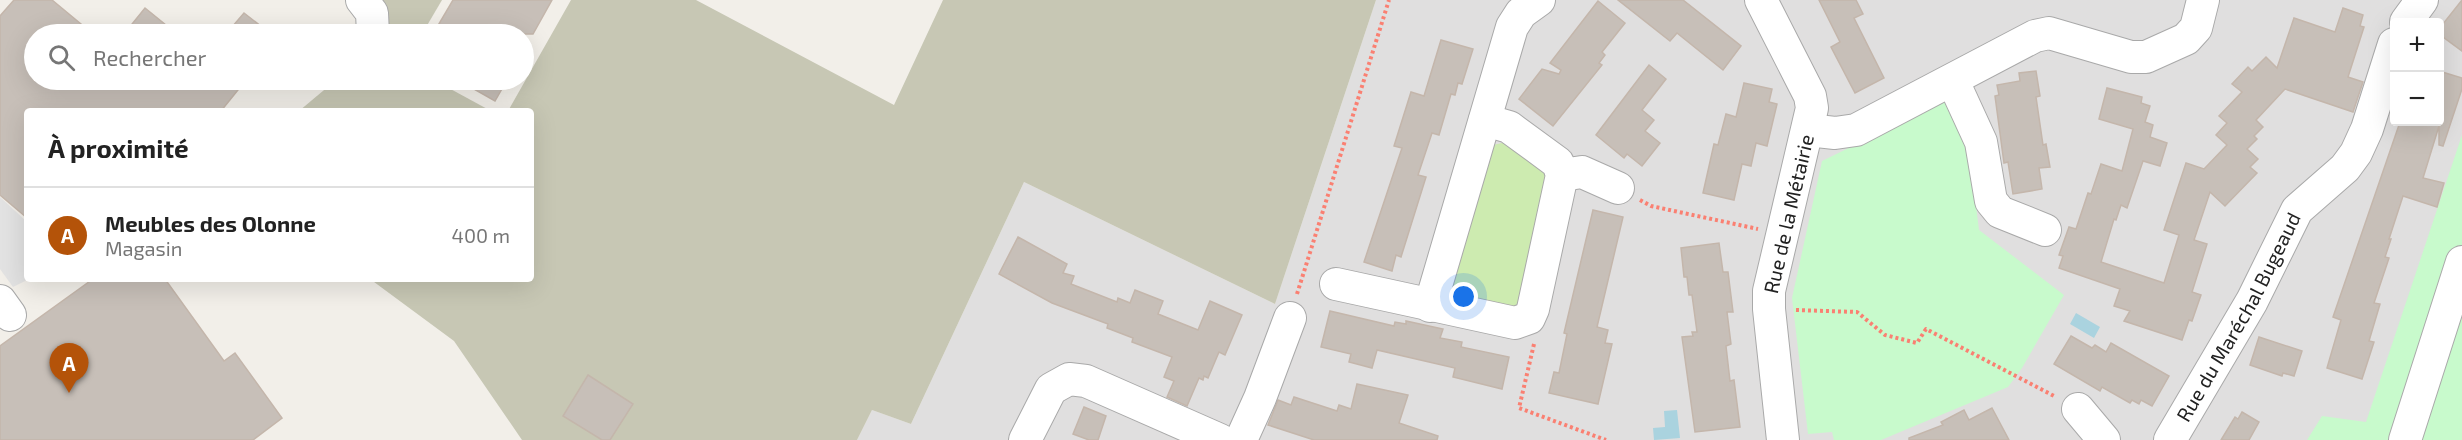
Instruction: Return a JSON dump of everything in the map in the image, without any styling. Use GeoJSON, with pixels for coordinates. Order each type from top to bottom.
{"type":"FeatureCollection","features":[{"type":"Feature","properties":{"kind":"street"},"geometry":{"type":"LineString","coordinates":[[362,0],[372,13],[373,24]]}},
{"type":"Feature","properties":{"kind":"street"},"geometry":{"type":"LineString","coordinates":[[1430,306],[1512,27],[1521,13],[1539,0]]}},
{"type":"Feature","properties":{"kind":"street","name":"Rue de la Métairie"},"geometry":{"type":"LineString","coordinates":[[1761,0],[1810,96],[1812,108],[1769,291],[1783,440]]}},
{"type":"Feature","properties":{"kind":"street"},"geometry":{"type":"LineString","coordinates":[[1808,130],[1835,133],[1856,130],[2035,36],[2049,33],[2131,57],[2146,57],[2186,39],[2196,28],[2204,0]]}},
{"type":"Feature","properties":{"kind":"street","name":"Rue du Maréchal Bugeaud"},"geometry":{"type":"LineString","coordinates":[[2170,440],[2252,301],[2297,210],[2345,168],[2356,153],[2367,129],[2390,57]]}},
{"type":"Feature","properties":{"kind":"street"},"geometry":{"type":"LineString","coordinates":[[1953,81],[1981,142],[1991,201],[2000,212],[2045,230]]}},
{"type":"Feature","properties":{"kind":"street"},"geometry":{"type":"LineString","coordinates":[[1336,284],[1515,323],[1529,318],[1562,175],[1558,163],[1509,128],[1485,120]]}},
{"type":"Feature","properties":{"kind":"street"},"geometry":{"type":"LineString","coordinates":[[1562,175],[1581,172],[1618,188]]}},
{"type":"Feature","properties":{"kind":"street"},"geometry":{"type":"LineString","coordinates":[[2415,436],[2455,310],[2462,262]]}},
{"type":"Feature","properties":{"kind":"street"},"geometry":{"type":"LineString","coordinates":[[1241,440],[1260,398],[1290,318]]}},
{"type":"Feature","properties":{"kind":"street"},"geometry":{"type":"LineString","coordinates":[[1025,440],[1051,389],[1069,379],[1086,381],[1220,440]]}},
{"type":"Feature","properties":{"kind":"street"},"geometry":{"type":"LineString","coordinates":[[2078,409],[2104,440]]}},
{"type":"Feature","properties":{"kind":"path"},"geometry":{"type":"LineString","coordinates":[[1290,318],[1389,0]]}},
{"type":"Feature","properties":{"kind":"path"},"geometry":{"type":"LineString","coordinates":[[1618,188],[1651,206],[1784,234]]}},
{"type":"Feature","properties":{"kind":"path"},"geometry":{"type":"LineString","coordinates":[[1769,309],[1857,312],[1885,335],[1917,342],[1926,329],[2078,409]]}},
{"type":"Feature","properties":{"kind":"path"},"geometry":{"type":"LineString","coordinates":[[1529,318],[1537,334],[1519,408],[1606,440]]}},
{"type":"Feature","properties":{"kind":"shaded area"},"geometry":{"type":"Polygon","coordinates":[[[357,0],[442,0],[428,24],[368,24],[357,0]]]}},
{"type":"Feature","properties":{"kind":"shaded area"},"geometry":{"type":"Polygon","coordinates":[[[571,0],[696,0],[894,105],[943,0],[1376,0],[1275,304],[1024,182],[911,424],[872,410],[857,440],[522,440],[454,341],[374,282],[534,282],[534,108],[510,108],[520,90],[534,90],[534,65],[571,0]]]}},
{"type":"Feature","properties":{"kind":"shaded area"},"geometry":{"type":"Polygon","coordinates":[[[1376,0],[2462,0],[2462,440],[857,440],[872,410],[911,424],[1024,182],[1275,304],[1376,0]]]}},
{"type":"Feature","properties":{"kind":"shaded area"},"geometry":{"type":"Polygon","coordinates":[[[324,90],[452,90],[485,108],[303,108],[324,90]]]}},
{"type":"Feature","properties":{"kind":"shaded area"},"geometry":{"type":"Polygon","coordinates":[[[0,197],[24,219],[24,282],[13,287],[0,269],[0,197]]]}},
{"type":"Feature","properties":{"kind":"green space"},"geometry":{"type":"Polygon","coordinates":[[[1947,100],[1969,149],[1979,230],[2064,295],[2022,368],[2008,387],[1881,440],[1834,440],[1832,432],[1808,434],[1792,298],[1822,161],[1947,100]]]}},
{"type":"Feature","properties":{"kind":"green space"},"geometry":{"type":"Polygon","coordinates":[[[2462,135],[2462,440],[2307,440],[2322,416],[2366,422],[2462,135]]]}},
{"type":"Feature","properties":{"kind":"green space"},"geometry":{"type":"Polygon","coordinates":[[[1516,144],[1550,177],[1521,302],[1508,310],[1454,298],[1448,288],[1493,145],[1516,144]]]}},
{"type":"Feature","properties":{"kind":"water"},"geometry":{"type":"Polygon","coordinates":[[[2076,313],[2100,327],[2094,338],[2070,324],[2076,313]]]}},
{"type":"Feature","properties":{"kind":"water"},"geometry":{"type":"Polygon","coordinates":[[[1677,410],[1680,438],[1654,440],[1653,428],[1665,427],[1664,411],[1677,410]]]}},
{"type":"Feature","properties":{"kind":"building"},"geometry":{"type":"Polygon","coordinates":[[[14,0],[52,0],[81,24],[24,24],[24,90],[238,90],[223,108],[24,108],[24,215],[0,195],[0,16],[14,0]]]}},
{"type":"Feature","properties":{"kind":"building"},"geometry":{"type":"Polygon","coordinates":[[[453,0],[552,0],[534,32],[534,24],[439,24],[453,0]]]}},
{"type":"Feature","properties":{"kind":"building"},"geometry":{"type":"Polygon","coordinates":[[[1618,0],[1683,0],[1741,46],[1723,70],[1677,33],[1670,41],[1618,0]]]}},
{"type":"Feature","properties":{"kind":"building"},"geometry":{"type":"Polygon","coordinates":[[[1819,0],[1856,0],[1863,14],[1854,18],[1884,78],[1855,93],[1831,47],[1840,42],[1819,0]]]}},
{"type":"Feature","properties":{"kind":"building"},"geometry":{"type":"Polygon","coordinates":[[[2462,0],[2462,51],[2444,38],[2444,23],[2462,0]]]}},
{"type":"Feature","properties":{"kind":"building"},"geometry":{"type":"Polygon","coordinates":[[[1598,1],[1625,23],[1602,52],[1605,55],[1599,63],[1602,65],[1553,126],[1519,99],[1542,69],[1559,74],[1561,70],[1550,63],[1598,1]]]}},
{"type":"Feature","properties":{"kind":"building"},"geometry":{"type":"Polygon","coordinates":[[[145,8],[165,24],[132,24],[145,8]]]}},
{"type":"Feature","properties":{"kind":"building"},"geometry":{"type":"Polygon","coordinates":[[[2343,8],[2363,15],[2360,26],[2364,27],[2348,77],[2363,82],[2353,112],[2285,89],[2256,120],[2263,127],[2254,136],[2257,139],[2247,149],[2258,159],[2250,167],[2257,173],[2225,206],[2210,192],[2194,240],[2207,244],[2192,292],[2201,295],[2192,321],[2189,320],[2182,340],[2124,321],[2130,311],[2114,306],[2120,289],[2059,268],[2063,256],[2059,255],[2069,227],[2076,229],[2101,164],[2122,171],[2133,129],[2099,119],[2107,88],[2142,97],[2141,103],[2150,106],[2145,122],[2153,125],[2150,137],[2167,143],[2160,166],[2143,161],[2127,208],[2121,205],[2116,220],[2114,219],[2101,262],[2164,283],[2179,235],[2164,230],[2186,163],[2204,169],[2227,145],[2216,135],[2227,123],[2219,116],[2242,92],[2232,84],[2248,67],[2252,71],[2266,57],[2277,68],[2294,18],[2335,32],[2343,8]]]}},
{"type":"Feature","properties":{"kind":"building"},"geometry":{"type":"Polygon","coordinates":[[[244,13],[258,24],[235,24],[244,13]]]}},
{"type":"Feature","properties":{"kind":"building"},"geometry":{"type":"Polygon","coordinates":[[[1441,40],[1473,49],[1462,84],[1458,83],[1455,95],[1451,94],[1439,135],[1432,133],[1418,175],[1426,177],[1401,257],[1396,255],[1392,271],[1364,262],[1402,148],[1394,146],[1411,92],[1424,96],[1441,40]]]}},
{"type":"Feature","properties":{"kind":"building"},"geometry":{"type":"Polygon","coordinates":[[[1649,65],[1666,79],[1642,110],[1654,120],[1645,131],[1660,143],[1642,166],[1627,154],[1624,158],[1596,135],[1649,65]]]}},
{"type":"Feature","properties":{"kind":"building"},"geometry":{"type":"Polygon","coordinates":[[[2036,71],[2040,96],[2036,97],[2043,145],[2046,144],[2050,167],[2039,168],[2042,189],[2013,194],[2008,162],[2004,163],[1995,96],[1999,95],[1997,85],[2020,81],[2019,73],[2036,71]]]}},
{"type":"Feature","properties":{"kind":"building"},"geometry":{"type":"Polygon","coordinates":[[[2444,73],[2462,78],[2462,89],[2443,146],[2439,145],[2439,126],[2444,126],[2444,73]]]}},
{"type":"Feature","properties":{"kind":"building"},"geometry":{"type":"Polygon","coordinates":[[[1744,83],[1772,89],[1769,102],[1777,104],[1767,146],[1756,143],[1751,166],[1742,164],[1734,200],[1703,193],[1714,144],[1718,145],[1726,114],[1736,117],[1744,83]]]}},
{"type":"Feature","properties":{"kind":"building"},"geometry":{"type":"Polygon","coordinates":[[[476,90],[501,90],[495,101],[476,90]]]}},
{"type":"Feature","properties":{"kind":"building"},"geometry":{"type":"Polygon","coordinates":[[[2399,126],[2439,126],[2423,178],[2444,183],[2437,207],[2403,196],[2389,239],[2391,239],[2385,257],[2389,258],[2374,303],[2380,304],[2369,341],[2374,342],[2362,379],[2327,368],[2341,320],[2333,317],[2399,126]]]}},
{"type":"Feature","properties":{"kind":"building"},"geometry":{"type":"Polygon","coordinates":[[[1593,210],[1623,217],[1597,327],[1608,330],[1605,343],[1612,344],[1598,404],[1549,393],[1554,372],[1559,373],[1567,334],[1564,333],[1593,210]]]}},
{"type":"Feature","properties":{"kind":"building"},"geometry":{"type":"Polygon","coordinates":[[[1018,237],[1067,264],[1063,273],[1074,276],[1071,284],[1117,302],[1118,298],[1130,303],[1135,290],[1163,301],[1158,314],[1198,330],[1210,301],[1242,315],[1225,355],[1219,352],[1208,378],[1204,376],[1203,380],[1199,378],[1187,406],[1167,397],[1174,381],[1164,377],[1172,357],[1132,342],[1133,338],[1107,328],[1108,324],[1052,303],[999,274],[1018,237]]]}},
{"type":"Feature","properties":{"kind":"building"},"geometry":{"type":"Polygon","coordinates":[[[1719,243],[1723,272],[1728,272],[1733,312],[1727,312],[1731,344],[1726,346],[1730,381],[1734,380],[1740,427],[1695,432],[1682,337],[1693,336],[1692,332],[1697,332],[1692,295],[1689,295],[1687,277],[1684,277],[1681,248],[1719,243]]]}},
{"type":"Feature","properties":{"kind":"building"},"geometry":{"type":"Polygon","coordinates":[[[89,282],[167,282],[224,361],[235,353],[282,418],[253,440],[0,440],[0,346],[89,282]]]}},
{"type":"Feature","properties":{"kind":"building"},"geometry":{"type":"Polygon","coordinates":[[[1330,311],[1394,326],[1395,322],[1406,324],[1406,321],[1443,329],[1440,338],[1462,342],[1461,347],[1509,357],[1502,389],[1453,377],[1455,368],[1377,350],[1372,368],[1349,362],[1351,354],[1321,347],[1330,311]]]}},
{"type":"Feature","properties":{"kind":"building"},"geometry":{"type":"Polygon","coordinates":[[[2071,336],[2092,348],[2095,345],[2106,352],[2111,343],[2169,376],[2152,406],[2141,400],[2139,404],[2132,400],[2130,403],[2102,387],[2100,391],[2054,364],[2071,336]]]}},
{"type":"Feature","properties":{"kind":"building"},"geometry":{"type":"Polygon","coordinates":[[[2259,337],[2302,351],[2294,376],[2283,373],[2282,376],[2250,365],[2259,337]]]}},
{"type":"Feature","properties":{"kind":"building"},"geometry":{"type":"Polygon","coordinates":[[[588,375],[633,404],[610,440],[602,440],[563,416],[588,375]]]}},
{"type":"Feature","properties":{"kind":"building"},"geometry":{"type":"Polygon","coordinates":[[[1357,384],[1408,395],[1399,423],[1438,436],[1437,440],[1314,440],[1268,425],[1278,400],[1291,405],[1294,397],[1337,411],[1339,405],[1351,409],[1357,384]]]}},
{"type":"Feature","properties":{"kind":"building"},"geometry":{"type":"Polygon","coordinates":[[[1084,407],[1106,416],[1098,440],[1089,440],[1073,434],[1084,407]]]}},
{"type":"Feature","properties":{"kind":"building"},"geometry":{"type":"Polygon","coordinates":[[[1992,408],[2009,440],[1909,440],[1909,438],[1943,425],[1941,422],[1964,410],[1969,420],[1992,408]]]}},
{"type":"Feature","properties":{"kind":"building"},"geometry":{"type":"Polygon","coordinates":[[[2242,412],[2259,422],[2249,440],[2221,440],[2235,417],[2238,419],[2242,412]]]}},
{"type":"Feature","properties":{"kind":"place","name":"Meubles des Olonne"},"geometry":{"type":"Point","coordinates":[69,393]}}]}
